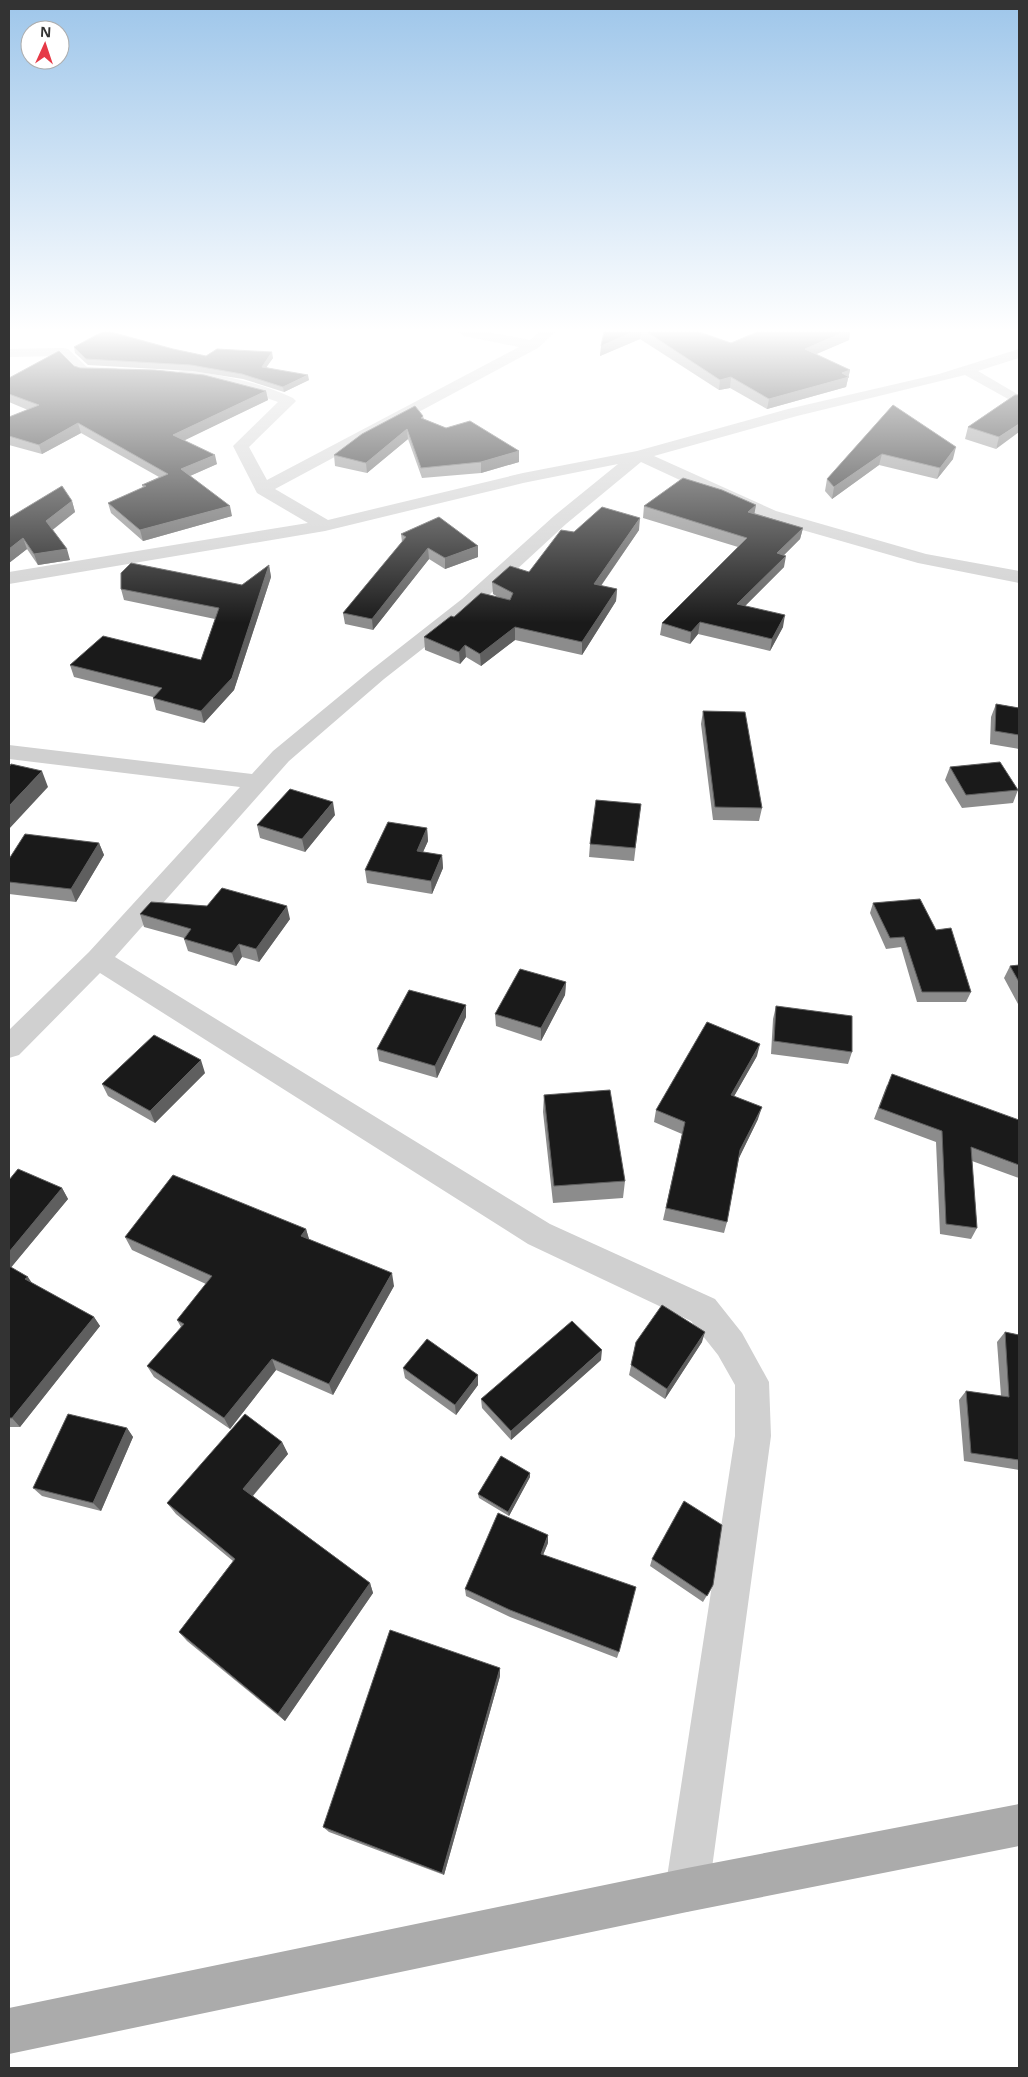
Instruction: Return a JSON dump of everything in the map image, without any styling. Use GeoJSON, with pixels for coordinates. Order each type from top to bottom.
{"type":"FeatureCollection","features":[{"type":"Feature","properties":{"kind":"main road"},"geometry":{"type":"LineString","coordinates":[[9,2031],[687,1890],[1019,1825]]}},
{"type":"Feature","properties":{"kind":"street"},"geometry":{"type":"LineString","coordinates":[[259,429],[241,446],[263,489],[325,526]]}},
{"type":"Feature","properties":{"kind":"street"},"geometry":{"type":"LineString","coordinates":[[263,489],[376,429]]}},
{"type":"Feature","properties":{"kind":"street"},"geometry":{"type":"LineString","coordinates":[[9,578],[325,526],[523,478],[639,454],[731,429]]}},
{"type":"Feature","properties":{"kind":"street"},"geometry":{"type":"LineString","coordinates":[[639,454],[770,515],[924,559],[1019,576]]}},
{"type":"Feature","properties":{"kind":"street"},"geometry":{"type":"LineString","coordinates":[[9,1047],[98,959],[281,756],[377,675],[469,602],[560,520],[639,454]]}},
{"type":"Feature","properties":{"kind":"street"},"geometry":{"type":"LineString","coordinates":[[9,752],[259,782]]}},
{"type":"Feature","properties":{"kind":"street"},"geometry":{"type":"LineString","coordinates":[[98,959],[539,1234],[669,1296],[703,1310],[730,1344],[752,1382],[753,1436],[687,1890]]}},
{"type":"Feature","properties":{"kind":"building"},"geometry":{"type":"Polygon","coordinates":[[[9,429],[67,429],[39,445],[9,436],[9,429]]]}},
{"type":"Feature","properties":{"kind":"building"},"geometry":{"type":"Polygon","coordinates":[[[88,429],[186,429],[173,435],[215,455],[181,469],[230,506],[140,530],[108,503],[168,474],[88,429]]]}},
{"type":"Feature","properties":{"kind":"building"},"geometry":{"type":"Polygon","coordinates":[[[372,429],[483,429],[519,451],[481,462],[421,468],[407,429],[366,463],[334,455],[372,429]]]}},
{"type":"Feature","properties":{"kind":"building"},"geometry":{"type":"Polygon","coordinates":[[[872,429],[929,429],[956,447],[940,468],[882,454],[834,487],[827,479],[872,429]]]}},
{"type":"Feature","properties":{"kind":"building"},"geometry":{"type":"Polygon","coordinates":[[[974,429],[1011,429],[999,437],[974,429]]]}},
{"type":"Feature","properties":{"kind":"building"},"geometry":{"type":"Polygon","coordinates":[[[683,478],[722,490],[756,505],[748,512],[803,528],[777,553],[786,556],[737,604],[785,615],[772,639],[700,622],[691,632],[662,623],[747,538],[644,506],[683,478]]]}},
{"type":"Feature","properties":{"kind":"building"},"geometry":{"type":"Polygon","coordinates":[[[62,486],[72,501],[46,521],[67,549],[34,554],[23,538],[9,549],[9,518],[62,486]]]}},
{"type":"Feature","properties":{"kind":"building"},"geometry":{"type":"Polygon","coordinates":[[[602,507],[640,518],[594,584],[617,589],[582,642],[515,627],[480,654],[465,645],[459,652],[424,637],[451,616],[454,617],[481,593],[510,600],[513,593],[492,582],[510,566],[529,572],[561,530],[574,532],[602,507]]]}},
{"type":"Feature","properties":{"kind":"building"},"geometry":{"type":"Polygon","coordinates":[[[439,517],[478,546],[445,558],[428,548],[372,619],[343,613],[406,537],[401,534],[439,517]]]}},
{"type":"Feature","properties":{"kind":"building"},"geometry":{"type":"Polygon","coordinates":[[[131,563],[242,585],[269,565],[232,678],[201,711],[153,698],[162,688],[70,665],[103,636],[201,660],[219,608],[121,589],[121,573],[131,563]]]}},
{"type":"Feature","properties":{"kind":"building"},"geometry":{"type":"Polygon","coordinates":[[[996,704],[1019,708],[1019,735],[995,731],[996,704]]]}},
{"type":"Feature","properties":{"kind":"building"},"geometry":{"type":"Polygon","coordinates":[[[703,711],[745,712],[762,808],[715,807],[703,711]]]}},
{"type":"Feature","properties":{"kind":"building"},"geometry":{"type":"Polygon","coordinates":[[[1000,762],[1018,790],[966,795],[950,767],[1000,762]]]}},
{"type":"Feature","properties":{"kind":"building"},"geometry":{"type":"Polygon","coordinates":[[[11,764],[42,771],[9,806],[9,767],[11,764]]]}},
{"type":"Feature","properties":{"kind":"building"},"geometry":{"type":"Polygon","coordinates":[[[290,789],[333,802],[302,839],[257,825],[290,789]]]}},
{"type":"Feature","properties":{"kind":"building"},"geometry":{"type":"Polygon","coordinates":[[[596,800],[641,804],[635,848],[590,844],[596,800]]]}},
{"type":"Feature","properties":{"kind":"building"},"geometry":{"type":"Polygon","coordinates":[[[388,822],[427,828],[417,851],[442,855],[431,881],[365,870],[388,822]]]}},
{"type":"Feature","properties":{"kind":"building"},"geometry":{"type":"Polygon","coordinates":[[[25,834],[99,843],[71,889],[9,882],[9,859],[25,834]]]}},
{"type":"Feature","properties":{"kind":"building"},"geometry":{"type":"Polygon","coordinates":[[[222,888],[287,906],[256,949],[239,944],[232,953],[184,939],[191,929],[140,914],[151,902],[207,906],[222,888]]]}},
{"type":"Feature","properties":{"kind":"building"},"geometry":{"type":"Polygon","coordinates":[[[920,899],[936,930],[951,928],[971,992],[922,992],[904,937],[890,938],[873,903],[920,899]]]}},
{"type":"Feature","properties":{"kind":"building"},"geometry":{"type":"Polygon","coordinates":[[[1019,965],[1019,982],[1010,966],[1019,965]]]}},
{"type":"Feature","properties":{"kind":"building"},"geometry":{"type":"Polygon","coordinates":[[[520,969],[566,982],[541,1028],[495,1014],[520,969]]]}},
{"type":"Feature","properties":{"kind":"building"},"geometry":{"type":"Polygon","coordinates":[[[409,990],[466,1005],[435,1066],[377,1049],[409,990]]]}},
{"type":"Feature","properties":{"kind":"building"},"geometry":{"type":"Polygon","coordinates":[[[776,1006],[852,1016],[852,1052],[774,1041],[776,1006]]]}},
{"type":"Feature","properties":{"kind":"building"},"geometry":{"type":"Polygon","coordinates":[[[707,1022],[760,1044],[731,1095],[762,1107],[740,1150],[727,1222],[666,1208],[685,1122],[656,1110],[707,1022]]]}},
{"type":"Feature","properties":{"kind":"building"},"geometry":{"type":"Polygon","coordinates":[[[154,1035],[201,1060],[150,1111],[102,1084],[154,1035]]]}},
{"type":"Feature","properties":{"kind":"building"},"geometry":{"type":"Polygon","coordinates":[[[892,1074],[1019,1120],[1019,1165],[971,1147],[977,1228],[946,1224],[942,1131],[879,1108],[892,1074]]]}},
{"type":"Feature","properties":{"kind":"building"},"geometry":{"type":"Polygon","coordinates":[[[610,1090],[625,1181],[554,1186],[544,1095],[610,1090]]]}},
{"type":"Feature","properties":{"kind":"building"},"geometry":{"type":"Polygon","coordinates":[[[18,1169],[62,1188],[9,1252],[9,1180],[18,1169]]]}},
{"type":"Feature","properties":{"kind":"building"},"geometry":{"type":"Polygon","coordinates":[[[173,1175],[306,1229],[301,1236],[392,1273],[329,1384],[272,1359],[224,1418],[147,1366],[184,1324],[177,1320],[212,1276],[125,1237],[173,1175]]]}},
{"type":"Feature","properties":{"kind":"building"},"geometry":{"type":"Polygon","coordinates":[[[9,1266],[28,1277],[25,1279],[94,1317],[12,1418],[9,1418],[9,1266]]]}},
{"type":"Feature","properties":{"kind":"building"},"geometry":{"type":"Polygon","coordinates":[[[662,1305],[705,1332],[667,1389],[631,1365],[636,1342],[662,1305]]]}},
{"type":"Feature","properties":{"kind":"building"},"geometry":{"type":"Polygon","coordinates":[[[572,1321],[602,1350],[511,1431],[481,1399],[572,1321]]]}},
{"type":"Feature","properties":{"kind":"building"},"geometry":{"type":"Polygon","coordinates":[[[1005,1332],[1019,1335],[1019,1460],[971,1453],[966,1391],[1009,1397],[1005,1332]]]}},
{"type":"Feature","properties":{"kind":"building"},"geometry":{"type":"Polygon","coordinates":[[[427,1339],[478,1375],[455,1405],[403,1368],[427,1339]]]}},
{"type":"Feature","properties":{"kind":"building"},"geometry":{"type":"Polygon","coordinates":[[[68,1414],[127,1428],[93,1503],[33,1488],[68,1414]]]}},
{"type":"Feature","properties":{"kind":"building"},"geometry":{"type":"Polygon","coordinates":[[[245,1414],[282,1442],[243,1489],[370,1583],[278,1714],[179,1632],[235,1559],[167,1503],[245,1414]]]}},
{"type":"Feature","properties":{"kind":"building"},"geometry":{"type":"Polygon","coordinates":[[[501,1456],[530,1473],[508,1512],[478,1494],[501,1456]]]}},
{"type":"Feature","properties":{"kind":"building"},"geometry":{"type":"Polygon","coordinates":[[[684,1501],[722,1525],[713,1585],[707,1596],[652,1559],[684,1501]]]}},
{"type":"Feature","properties":{"kind":"building"},"geometry":{"type":"Polygon","coordinates":[[[498,1513],[548,1535],[541,1554],[636,1587],[619,1652],[510,1610],[465,1589],[498,1513]]]}},
{"type":"Feature","properties":{"kind":"building"},"geometry":{"type":"Polygon","coordinates":[[[390,1630],[500,1668],[442,1873],[323,1827],[390,1630]]]}}]}
